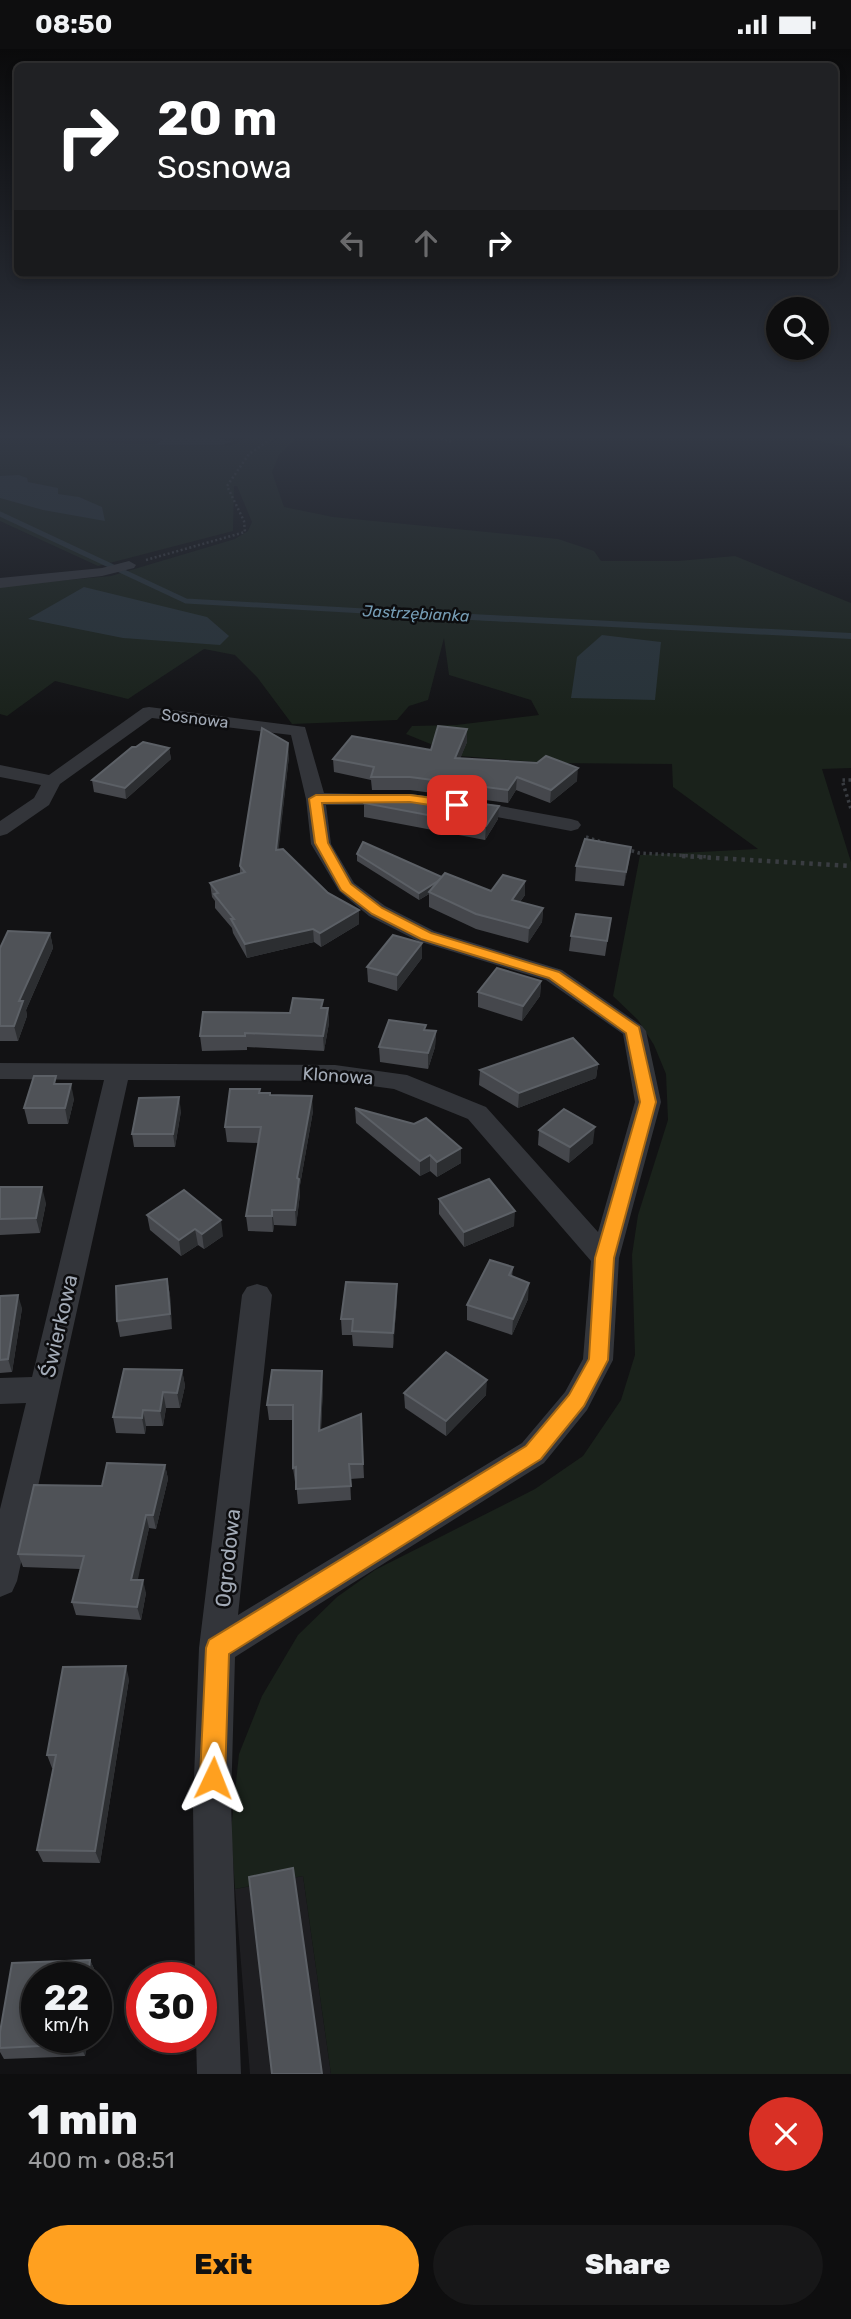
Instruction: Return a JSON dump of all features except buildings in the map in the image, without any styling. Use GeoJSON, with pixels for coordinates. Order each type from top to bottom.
{"type":"FeatureCollection","features":[{"type":"Feature","properties":{"kind":"street"},"geometry":{"type":"LineString","coordinates":[[0,583],[102,572],[129,565]]}},
{"type":"Feature","properties":{"kind":"street","name":"Sosnowa"},"geometry":{"type":"LineString","coordinates":[[52,781],[149,712],[299,731],[316,799],[321,843],[346,887],[377,911],[426,936],[554,975],[634,1031],[648,1102],[605,1258],[598,1360],[576,1401],[533,1453],[217,1648]]}},
{"type":"Feature","properties":{"kind":"street"},"geometry":{"type":"LineString","coordinates":[[0,771],[52,781],[42,801],[0,830]]}},
{"type":"Feature","properties":{"kind":"street"},"geometry":{"type":"LineString","coordinates":[[316,799],[430,801],[504,811],[571,825]]}},
{"type":"Feature","properties":{"kind":"street","name":"Klonowa"},"geometry":{"type":"LineString","coordinates":[[0,1071],[335,1073],[398,1081],[477,1113],[605,1258]]}},
{"type":"Feature","properties":{"kind":"street","name":"Świerkowa"},"geometry":{"type":"LineString","coordinates":[[0,1581],[118,1071]]}},
{"type":"Feature","properties":{"kind":"street","name":"Ogrodowa"},"geometry":{"type":"LineString","coordinates":[[219,2074],[212,1804],[217,1648],[257,1295]]}},
{"type":"Feature","properties":{"kind":"street"},"geometry":{"type":"LineString","coordinates":[[0,1391],[44,1389]]}},
{"type":"Feature","properties":{"kind":"path"},"geometry":{"type":"LineString","coordinates":[[129,565],[235,537],[245,532],[245,528]]}},
{"type":"Feature","properties":{"kind":"path"},"geometry":{"type":"LineString","coordinates":[[851,780],[842,780],[851,809]]}},
{"type":"Feature","properties":{"kind":"path"},"geometry":{"type":"LineString","coordinates":[[571,825],[573,834],[639,853],[851,866]]}},
{"type":"Feature","properties":{"kind":"shaded area"},"geometry":{"type":"Polygon","coordinates":[[[16,528],[233,528],[233,531],[98,566],[16,528]]]}},
{"type":"Feature","properties":{"kind":"shaded area"},"geometry":{"type":"Polygon","coordinates":[[[249,528],[451,528],[558,539],[594,551],[601,561],[678,561],[735,556],[851,603],[851,768],[822,769],[851,862],[851,2074],[331,2074],[303,1876],[235,1889],[231,1830],[239,1754],[262,1696],[298,1635],[337,1597],[375,1570],[535,1489],[583,1456],[621,1400],[635,1355],[632,1255],[638,1215],[668,1120],[666,1074],[654,1045],[638,1020],[613,996],[640,855],[758,849],[673,787],[672,764],[548,763],[460,756],[406,734],[412,726],[456,725],[539,715],[531,700],[449,675],[444,638],[428,700],[409,706],[397,720],[292,724],[257,677],[235,655],[204,649],[128,699],[55,681],[7,716],[0,714],[0,586],[111,576],[235,539],[249,528]]]}},
{"type":"Feature","properties":{"kind":"shaded area"},"geometry":{"type":"Polygon","coordinates":[[[84,587],[207,617],[229,636],[220,645],[123,638],[28,619],[84,587]]]}},
{"type":"Feature","properties":{"kind":"shaded area"},"geometry":{"type":"Polygon","coordinates":[[[602,635],[661,642],[655,700],[571,698],[577,657],[602,635]]]}},
{"type":"Feature","properties":{"kind":"shaded area"},"geometry":{"type":"Polygon","coordinates":[[[303,1876],[331,2074],[250,2074],[235,1889],[303,1876]]]}},
{"type":"Feature","properties":{"kind":"waterway","name":"Jastrzębianka"},"geometry":{"type":"LineString","coordinates":[[31,528],[186,601],[506,619]]}},
{"type":"Feature","properties":{"kind":"waterway","name":"Jastrzębianka"},"geometry":{"type":"LineString","coordinates":[[471,617],[851,636]]}},
{"type":"Feature","properties":{"kind":"route"},"geometry":{"type":"LineString","coordinates":[[213,1778],[217,1648],[533,1453],[576,1401],[598,1360],[605,1258],[648,1102],[634,1031],[554,975],[426,936],[377,911],[346,887],[321,843],[316,799],[410,799],[457,805]]}}]}
